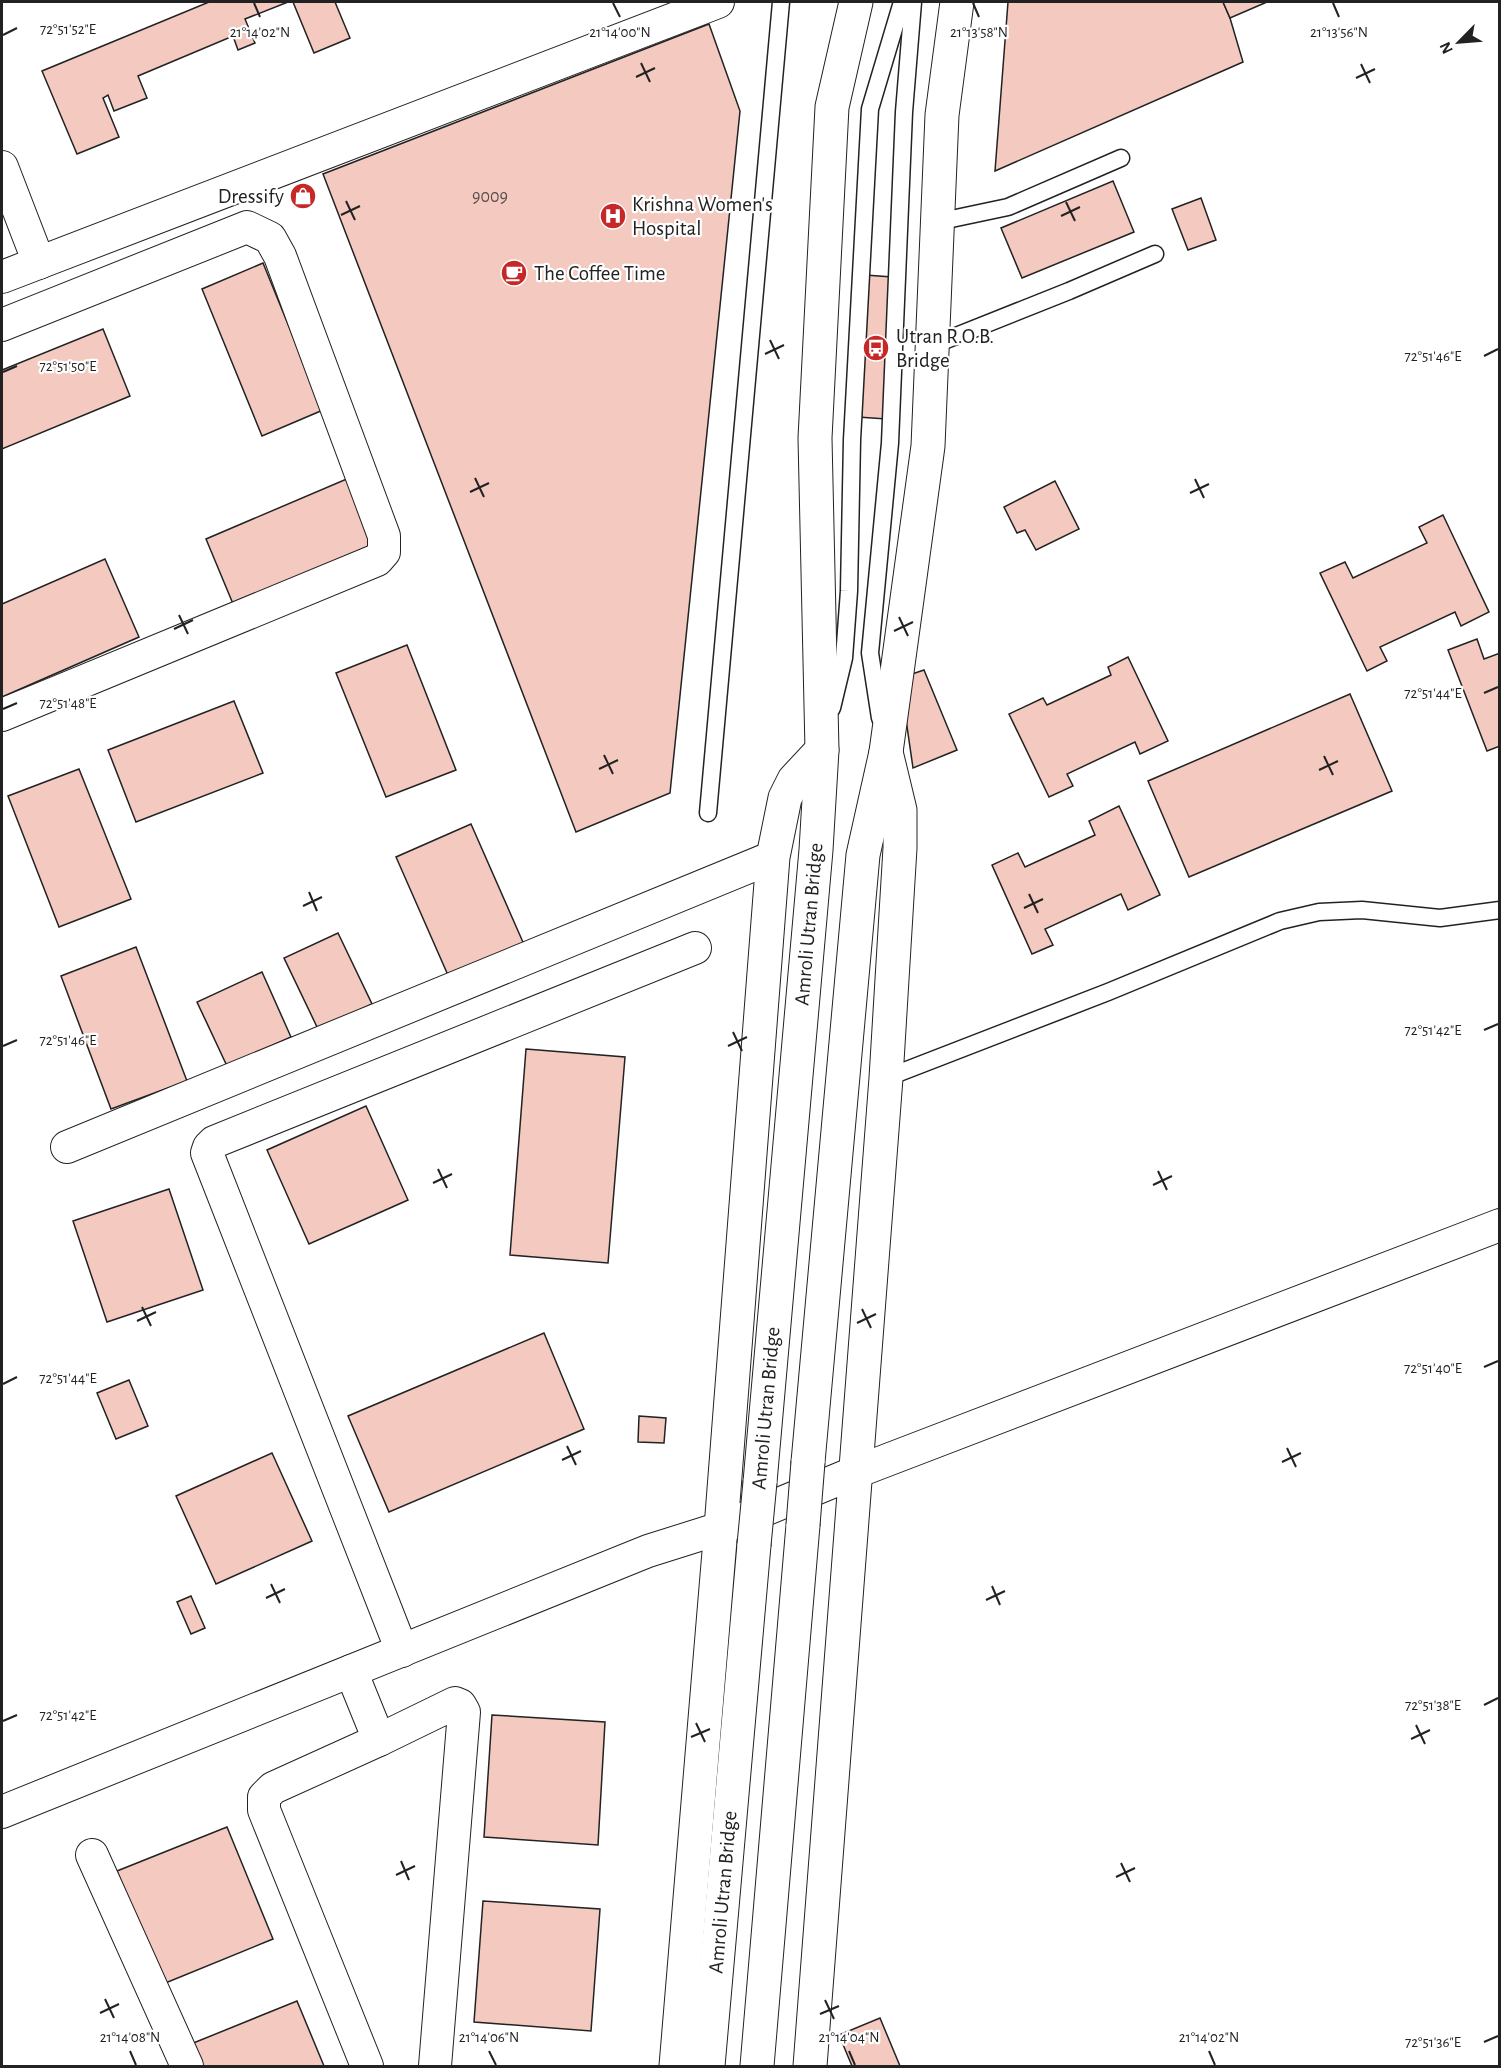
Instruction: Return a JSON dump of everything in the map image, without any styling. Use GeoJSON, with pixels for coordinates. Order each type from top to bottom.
{"type":"FeatureCollection","features":[{"type":"Feature","properties":{"kind":"main road","name":"Amroli Utran Bridge"},"geometry":{"type":"LineString","coordinates":[[708,2067],[816,850],[822,750],[815,438],[832,107],[856,2]]}},
{"type":"Feature","properties":{"kind":"main road"},"geometry":{"type":"LineString","coordinates":[[757,2067],[808,1462],[863,855],[886,752],[928,446],[942,115],[957,2]]}},
{"type":"Feature","properties":{"kind":"main road"},"geometry":{"type":"LineString","coordinates":[[676,2067],[773,857],[785,798],[794,780],[822,750]]}},
{"type":"Feature","properties":{"kind":"main road"},"geometry":{"type":"LineString","coordinates":[[810,2067],[886,1078],[900,848],[900,810],[886,752]]}},
{"type":"Feature","properties":{"kind":"street"},"geometry":{"type":"LineString","coordinates":[[2,277],[718,2]]}},
{"type":"Feature","properties":{"kind":"street"},"geometry":{"type":"LineString","coordinates":[[2,167],[39,263]]}},
{"type":"Feature","properties":{"kind":"street"},"geometry":{"type":"LineString","coordinates":[[2,325],[247,227],[270,238],[280,256],[384,536],[384,552],[377,560],[2,715]]}},
{"type":"Feature","properties":{"kind":"street"},"geometry":{"type":"LineString","coordinates":[[67,1147],[773,857]]}},
{"type":"Feature","properties":{"kind":"street"},"geometry":{"type":"LineString","coordinates":[[402,1651],[207,1153],[208,1147],[225,1137],[695,948]]}},
{"type":"Feature","properties":{"kind":"street"},"geometry":{"type":"LineString","coordinates":[[2,1812],[648,1551],[721,1528],[856,1472],[1500,1225]]}},
{"type":"Feature","properties":{"kind":"street"},"geometry":{"type":"LineString","coordinates":[[351,1671],[379,1740]]}},
{"type":"Feature","properties":{"kind":"street"},"geometry":{"type":"LineString","coordinates":[[367,2067],[264,1810],[264,1797],[273,1788],[455,1704],[460,1706],[464,1712],[435,2067]]}},
{"type":"Feature","properties":{"kind":"street"},"geometry":{"type":"LineString","coordinates":[[92,1855],[187,2067]]}},
{"type":"Feature","properties":{"kind":"lane"},"geometry":{"type":"LineString","coordinates":[[708,813],[781,2]]}},
{"type":"Feature","properties":{"kind":"lane"},"geometry":{"type":"LineString","coordinates":[[822,750],[845,647],[849,591],[852,440],[870,109],[902,2]]}},
{"type":"Feature","properties":{"kind":"lane"},"geometry":{"type":"LineString","coordinates":[[886,752],[870,653],[890,442],[904,112],[913,2]]}},
{"type":"Feature","properties":{"kind":"lane"},"geometry":{"type":"LineString","coordinates":[[937,222],[1008,207],[1121,158]]}},
{"type":"Feature","properties":{"kind":"lane"},"geometry":{"type":"LineString","coordinates":[[931,346],[1155,254]]}},
{"type":"Feature","properties":{"kind":"lane"},"geometry":{"type":"LineString","coordinates":[[886,1078],[1108,992],[1281,921],[1319,912],[1362,910],[1440,918],[1500,910]]}},
{"type":"Feature","properties":{"kind":"building"},"geometry":{"type":"Polygon","coordinates":[[[209,2],[288,2],[245,19],[255,43],[238,50],[233,36],[138,76],[147,98],[114,111],[108,95],[103,98],[119,137],[77,154],[42,71],[209,2]]]}},
{"type":"Feature","properties":{"kind":"building"},"geometry":{"type":"Polygon","coordinates":[[[293,2],[335,2],[350,38],[314,53],[293,2]]]}},
{"type":"Feature","properties":{"kind":"building"},"geometry":{"type":"Polygon","coordinates":[[[1008,2],[1223,2],[1243,62],[995,171],[1008,2]]]}},
{"type":"Feature","properties":{"kind":"building"},"geometry":{"type":"Polygon","coordinates":[[[1223,2],[1267,2],[1230,18],[1223,2]]]}},
{"type":"Feature","properties":{"kind":"building"},"geometry":{"type":"Polygon","coordinates":[[[709,24],[740,111],[670,793],[576,832],[323,174],[709,24]]]}},
{"type":"Feature","properties":{"kind":"building"},"geometry":{"type":"Polygon","coordinates":[[[1113,181],[1134,232],[1022,278],[1001,228],[1113,181]]]}},
{"type":"Feature","properties":{"kind":"building"},"geometry":{"type":"Polygon","coordinates":[[[1201,198],[1216,240],[1188,250],[1172,209],[1201,198]]]}},
{"type":"Feature","properties":{"kind":"building"},"geometry":{"type":"Polygon","coordinates":[[[263,263],[323,410],[262,436],[202,289],[263,263]]]}},
{"type":"Feature","properties":{"kind":"building"},"geometry":{"type":"Polygon","coordinates":[[[865,275],[892,277],[886,419],[858,417],[865,275]]]}},
{"type":"Feature","properties":{"kind":"building"},"geometry":{"type":"Polygon","coordinates":[[[103,329],[130,396],[2,449],[2,370],[103,329]]]}},
{"type":"Feature","properties":{"kind":"building"},"geometry":{"type":"Polygon","coordinates":[[[349,478],[379,550],[236,611],[206,539],[349,478]]]}},
{"type":"Feature","properties":{"kind":"building"},"geometry":{"type":"Polygon","coordinates":[[[1055,481],[1079,529],[1036,550],[1025,530],[1017,533],[1004,507],[1055,481]]]}},
{"type":"Feature","properties":{"kind":"building"},"geometry":{"type":"Polygon","coordinates":[[[1443,515],[1489,612],[1461,626],[1455,612],[1380,647],[1387,661],[1367,671],[1320,573],[1345,562],[1353,578],[1427,543],[1419,527],[1443,515]]]}},
{"type":"Feature","properties":{"kind":"building"},"geometry":{"type":"Polygon","coordinates":[[[105,559],[139,637],[2,697],[2,604],[105,559]]]}},
{"type":"Feature","properties":{"kind":"building"},"geometry":{"type":"Polygon","coordinates":[[[1477,639],[1484,659],[1500,653],[1500,746],[1487,751],[1448,650],[1477,639]]]}},
{"type":"Feature","properties":{"kind":"building"},"geometry":{"type":"Polygon","coordinates":[[[407,645],[456,770],[386,797],[336,673],[407,645]]]}},
{"type":"Feature","properties":{"kind":"building"},"geometry":{"type":"Polygon","coordinates":[[[1128,657],[1168,741],[1140,754],[1135,742],[1067,774],[1073,786],[1049,797],[1009,714],[1043,698],[1047,705],[1111,675],[1108,667],[1128,657]]]}},
{"type":"Feature","properties":{"kind":"building"},"geometry":{"type":"Polygon","coordinates":[[[924,670],[957,750],[913,768],[900,678],[924,670]]]}},
{"type":"Feature","properties":{"kind":"building"},"geometry":{"type":"Polygon","coordinates":[[[1350,694],[1392,791],[1189,877],[1148,781],[1350,694]]]}},
{"type":"Feature","properties":{"kind":"building"},"geometry":{"type":"Polygon","coordinates":[[[234,701],[263,773],[136,822],[108,750],[234,701]]]}},
{"type":"Feature","properties":{"kind":"building"},"geometry":{"type":"Polygon","coordinates":[[[79,769],[131,899],[59,927],[8,796],[79,769]]]}},
{"type":"Feature","properties":{"kind":"building"},"geometry":{"type":"Polygon","coordinates":[[[1119,806],[1160,895],[1128,910],[1121,894],[1045,929],[1053,945],[1032,954],[992,865],[1018,853],[1025,867],[1095,835],[1089,821],[1119,806]]]}},
{"type":"Feature","properties":{"kind":"building"},"geometry":{"type":"Polygon","coordinates":[[[471,824],[526,949],[451,982],[396,857],[471,824]]]}},
{"type":"Feature","properties":{"kind":"building"},"geometry":{"type":"Polygon","coordinates":[[[338,933],[372,1004],[318,1029],[284,958],[338,933]]]}},
{"type":"Feature","properties":{"kind":"building"},"geometry":{"type":"Polygon","coordinates":[[[136,947],[187,1081],[111,1109],[61,976],[136,947]]]}},
{"type":"Feature","properties":{"kind":"building"},"geometry":{"type":"Polygon","coordinates":[[[262,972],[291,1037],[227,1066],[197,1002],[262,972]]]}},
{"type":"Feature","properties":{"kind":"building"},"geometry":{"type":"Polygon","coordinates":[[[526,1049],[625,1057],[608,1263],[510,1255],[526,1049]]]}},
{"type":"Feature","properties":{"kind":"building"},"geometry":{"type":"Polygon","coordinates":[[[366,1106],[408,1200],[309,1244],[267,1150],[366,1106]]]}},
{"type":"Feature","properties":{"kind":"building"},"geometry":{"type":"Polygon","coordinates":[[[169,1189],[203,1290],[107,1322],[73,1221],[169,1189]]]}},
{"type":"Feature","properties":{"kind":"building"},"geometry":{"type":"Polygon","coordinates":[[[544,1333],[584,1429],[389,1512],[348,1416],[544,1333]]]}},
{"type":"Feature","properties":{"kind":"building"},"geometry":{"type":"Polygon","coordinates":[[[129,1380],[148,1426],[116,1439],[97,1393],[129,1380]]]}},
{"type":"Feature","properties":{"kind":"building"},"geometry":{"type":"Polygon","coordinates":[[[639,1416],[666,1418],[664,1443],[638,1442],[639,1416]]]}},
{"type":"Feature","properties":{"kind":"building"},"geometry":{"type":"Polygon","coordinates":[[[272,1453],[312,1541],[216,1584],[176,1496],[272,1453]]]}},
{"type":"Feature","properties":{"kind":"building"},"geometry":{"type":"Polygon","coordinates":[[[191,1596],[205,1628],[191,1634],[177,1602],[191,1596]]]}},
{"type":"Feature","properties":{"kind":"building"},"geometry":{"type":"Polygon","coordinates":[[[492,1715],[605,1722],[598,1845],[484,1837],[492,1715]]]}},
{"type":"Feature","properties":{"kind":"building"},"geometry":{"type":"Polygon","coordinates":[[[227,1827],[273,1939],[163,1984],[117,1871],[227,1827]]]}},
{"type":"Feature","properties":{"kind":"building"},"geometry":{"type":"Polygon","coordinates":[[[483,1901],[600,1909],[591,2031],[474,2022],[483,1901]]]}},
{"type":"Feature","properties":{"kind":"building"},"geometry":{"type":"Polygon","coordinates":[[[297,2001],[324,2066],[195,2066],[186,2046],[297,2001]]]}},
{"type":"Feature","properties":{"kind":"building"},"geometry":{"type":"Polygon","coordinates":[[[880,2018],[900,2066],[852,2066],[839,2035],[880,2018]]]}},
{"type":"Feature","properties":{"kind":"place","name":"Dressify"},"geometry":{"type":"Point","coordinates":[303,196]}},
{"type":"Feature","properties":{"kind":"place","name":"Krishna Women's Hospital"},"geometry":{"type":"Point","coordinates":[613,216]}},
{"type":"Feature","properties":{"kind":"place","name":"The Coffee Time"},"geometry":{"type":"Point","coordinates":[514,273]}},
{"type":"Feature","properties":{"kind":"place","name":"Utran R.O.B. Bridge"},"geometry":{"type":"Point","coordinates":[876,348]}}]}
